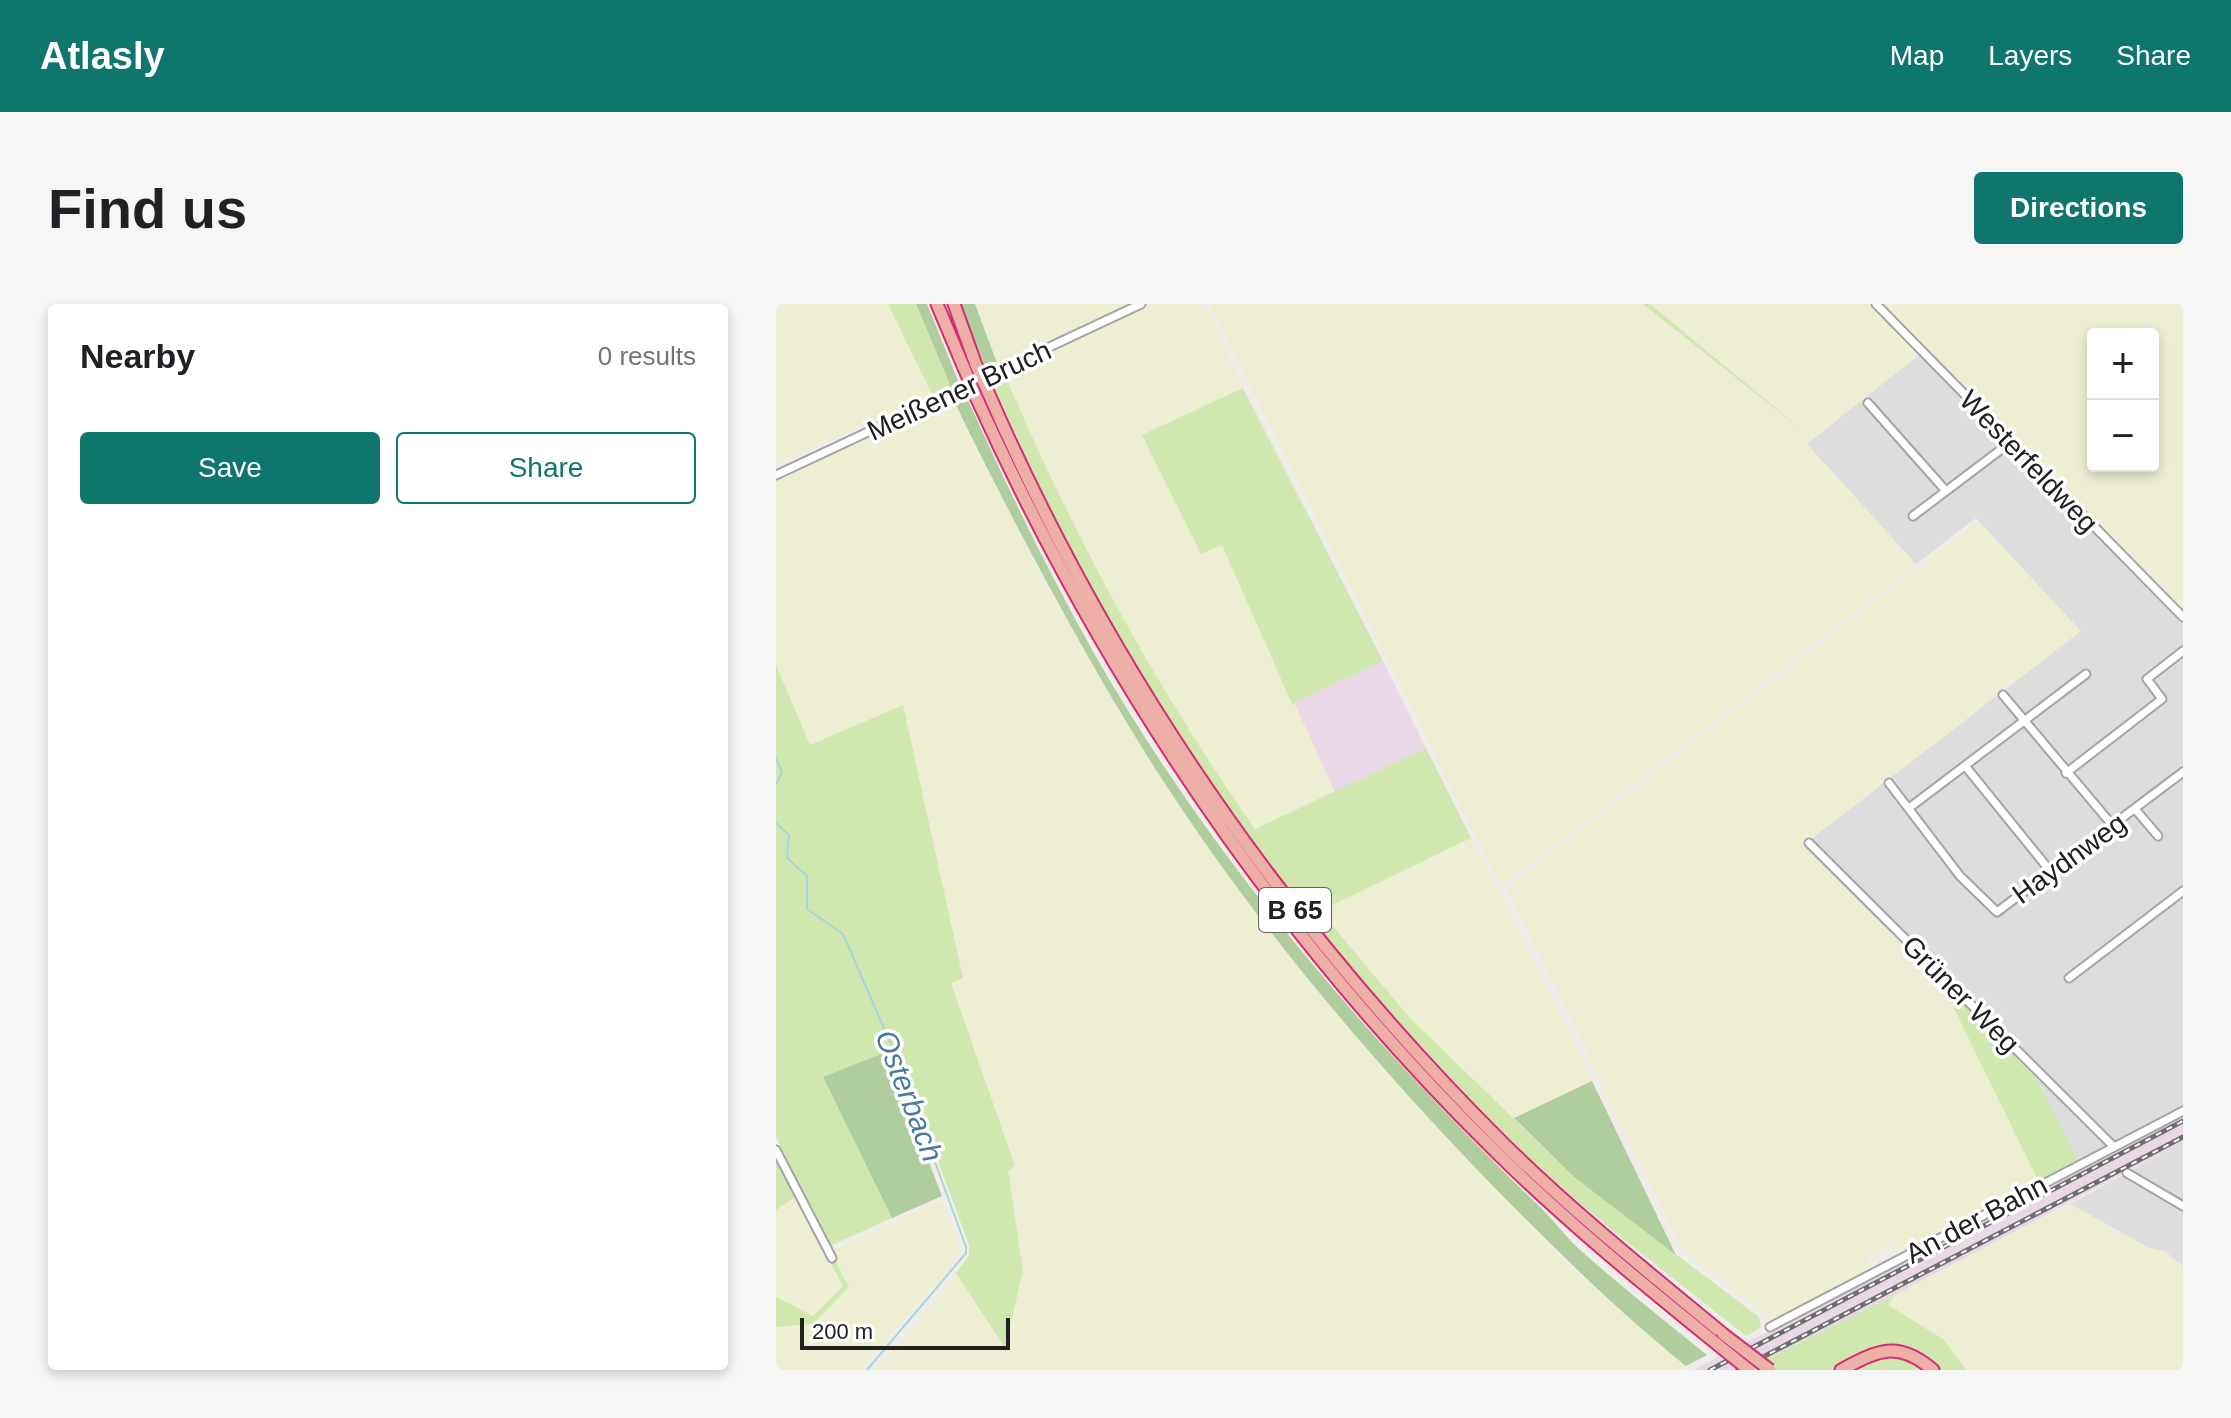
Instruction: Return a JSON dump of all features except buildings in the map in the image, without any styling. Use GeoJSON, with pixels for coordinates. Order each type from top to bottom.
{"type":"FeatureCollection","features":[{"type":"Feature","properties":{"kind":"highway","name":"B 65"},"geometry":{"type":"LineString","coordinates":[[937,304],[970,367],[1042,535],[1131,695],[1210,815],[1291,925],[1384,1035],[1497,1153],[1583,1234],[1749,1370]]}},
{"type":"Feature","properties":{"kind":"highway","name":"B 65"},"geometry":{"type":"LineString","coordinates":[[954,304],[970,367]]}},
{"type":"Feature","properties":{"kind":"highway","name":"B 65"},"geometry":{"type":"LineString","coordinates":[[982,394],[1134,676],[1220,809],[1292,906],[1394,1027],[1505,1145],[1600,1232],[1770,1370]]}},
{"type":"Feature","properties":{"kind":"highway"},"geometry":{"type":"LineString","coordinates":[[1841,1370],[1870,1354],[1888,1350],[1906,1352],[1933,1370]]}},
{"type":"Feature","properties":{"kind":"highway"},"geometry":{"type":"LineString","coordinates":[[1858,1370],[1872,1358],[1888,1355],[1905,1356],[1927,1370]]}},
{"type":"Feature","properties":{"kind":"street","name":"Meißener Bruch"},"geometry":{"type":"LineString","coordinates":[[776,475],[1141,304]]}},
{"type":"Feature","properties":{"kind":"street","name":"Westerfeldweg"},"geometry":{"type":"LineString","coordinates":[[1876,304],[2183,617]]}},
{"type":"Feature","properties":{"kind":"street"},"geometry":{"type":"LineString","coordinates":[[1868,403],[1946,491]]}},
{"type":"Feature","properties":{"kind":"street"},"geometry":{"type":"LineString","coordinates":[[1913,516],[2011,442]]}},
{"type":"Feature","properties":{"kind":"street"},"geometry":{"type":"LineString","coordinates":[[2066,773],[2162,699],[2147,679],[2183,651]]}},
{"type":"Feature","properties":{"kind":"street"},"geometry":{"type":"LineString","coordinates":[[1909,808],[2086,674]]}},
{"type":"Feature","properties":{"kind":"street"},"geometry":{"type":"LineString","coordinates":[[2003,695],[2113,826]]}},
{"type":"Feature","properties":{"kind":"street"},"geometry":{"type":"LineString","coordinates":[[1966,767],[2051,872]]}},
{"type":"Feature","properties":{"kind":"street","name":"Haydnweg"},"geometry":{"type":"LineString","coordinates":[[1889,783],[1960,876],[1997,912],[2180,775],[2183,785]]}},
{"type":"Feature","properties":{"kind":"street","name":"Haydnweg"},"geometry":{"type":"LineString","coordinates":[[2135,809],[2158,836]]}},
{"type":"Feature","properties":{"kind":"street","name":"Grüner Weg"},"geometry":{"type":"LineString","coordinates":[[1809,843],[2113,1146]]}},
{"type":"Feature","properties":{"kind":"street"},"geometry":{"type":"LineString","coordinates":[[2069,978],[2183,891]]}},
{"type":"Feature","properties":{"kind":"street","name":"An der Bahn"},"geometry":{"type":"LineString","coordinates":[[1770,1327],[2183,1111]]}},
{"type":"Feature","properties":{"kind":"street"},"geometry":{"type":"LineString","coordinates":[[776,1150],[832,1258]]}},
{"type":"Feature","properties":{"kind":"street"},"geometry":{"type":"LineString","coordinates":[[2127,1173],[2183,1206]]}},
{"type":"Feature","properties":{"kind":"shaded area"},"geometry":{"type":"Polygon","coordinates":[[[1924,351],[2183,617],[2183,1116],[2083,1169],[2036,1077],[1805,843],[2080,631],[1976,518],[1916,564],[1806,444],[1924,351]]]}},
{"type":"Feature","properties":{"kind":"shaded area"},"geometry":{"type":"Polygon","coordinates":[[[1383,661],[1426,748],[1335,792],[1292,704],[1383,661]]]}},
{"type":"Feature","properties":{"kind":"shaded area"},"geometry":{"type":"Polygon","coordinates":[[[2183,1116],[2183,1142],[1895,1295],[1745,1370],[1693,1370],[2183,1116]]]}},
{"type":"Feature","properties":{"kind":"shaded area"},"geometry":{"type":"Polygon","coordinates":[[[2183,1142],[2183,1266],[2164,1251],[2149,1248],[2070,1204],[2183,1142]]]}},
{"type":"Feature","properties":{"kind":"green space"},"geometry":{"type":"Polygon","coordinates":[[[776,304],[888,304],[932,395],[776,463],[776,304]]]}},
{"type":"Feature","properties":{"kind":"green space"},"geometry":{"type":"Polygon","coordinates":[[[888,304],[916,304],[951,387],[932,395],[888,304]]]}},
{"type":"Feature","properties":{"kind":"green space"},"geometry":{"type":"Polygon","coordinates":[[[916,304],[927,304],[959,383],[951,387],[916,304]]]}},
{"type":"Feature","properties":{"kind":"green space"},"geometry":{"type":"Polygon","coordinates":[[[960,304],[975,304],[998,366],[987,371],[960,304]]]}},
{"type":"Feature","properties":{"kind":"green space"},"geometry":{"type":"Polygon","coordinates":[[[975,304],[1131,304],[998,366],[975,304]]]}},
{"type":"Feature","properties":{"kind":"green space"},"geometry":{"type":"Polygon","coordinates":[[[1148,304],[1195,304],[1210,315],[1243,388],[1142,436],[1202,554],[1222,545],[1335,792],[1256,829],[1198,748],[1109,598],[1049,479],[1004,373],[1148,304]]]}},
{"type":"Feature","properties":{"kind":"green space"},"geometry":{"type":"Polygon","coordinates":[[[1210,304],[1643,304],[1792,423],[1650,304],[1869,304],[1919,355],[1807,444],[1916,564],[1506,883],[1500,884],[1210,304]]]}},
{"type":"Feature","properties":{"kind":"green space"},"geometry":{"type":"Polygon","coordinates":[[[1643,304],[1650,304],[1808,435],[1643,304]]]}},
{"type":"Feature","properties":{"kind":"green space"},"geometry":{"type":"Polygon","coordinates":[[[1879,304],[2183,304],[2183,617],[1879,304]]]}},
{"type":"Feature","properties":{"kind":"green space"},"geometry":{"type":"Polygon","coordinates":[[[1004,373],[1058,493],[1118,608],[1183,719],[1255,829],[1426,748],[1471,838],[1320,911],[1410,1018],[1574,1177],[1759,1317],[1761,1327],[1746,1336],[1611,1229],[1532,1161],[1383,1004],[1284,885],[1194,759],[1113,627],[1053,514],[991,379],[1004,373]]]}},
{"type":"Feature","properties":{"kind":"green space"},"geometry":{"type":"Polygon","coordinates":[[[1243,388],[1383,661],[1292,704],[1222,545],[1201,554],[1142,435],[1243,388]]]}},
{"type":"Feature","properties":{"kind":"green space"},"geometry":{"type":"Polygon","coordinates":[[[964,391],[1028,528],[1099,662],[1194,810],[1246,881],[1358,1017],[1478,1146],[1579,1249],[1707,1355],[1686,1366],[1560,1253],[1438,1129],[1342,1020],[1252,907],[1168,789],[1060,606],[952,397],[964,391]]]}},
{"type":"Feature","properties":{"kind":"green space"},"geometry":{"type":"Polygon","coordinates":[[[952,397],[1045,583],[1131,730],[1268,928],[1463,1155],[1575,1270],[1686,1366],[1678,1370],[876,1370],[958,1276],[1005,1347],[1023,1270],[1008,1170],[1014,1166],[951,982],[963,978],[903,706],[810,745],[776,665],[776,480],[952,397]]]}},
{"type":"Feature","properties":{"kind":"green space"},"geometry":{"type":"Polygon","coordinates":[[[1978,521],[2081,631],[1806,843],[1940,980],[2043,1190],[1904,1259],[1893,1241],[1867,1256],[1876,1274],[1779,1321],[1773,1320],[1683,1249],[1507,888],[1978,521]]]}},
{"type":"Feature","properties":{"kind":"green space"},"geometry":{"type":"Polygon","coordinates":[[[776,665],[810,745],[903,705],[963,978],[951,983],[1015,1166],[1008,1171],[1023,1270],[1005,1348],[956,1273],[969,1256],[969,1245],[897,1050],[823,1077],[892,1218],[830,1246],[776,1137],[776,665]]]}},
{"type":"Feature","properties":{"kind":"green space"},"geometry":{"type":"Polygon","coordinates":[[[1471,838],[1592,1081],[1514,1118],[1410,1018],[1320,911],[1471,838]]]}},
{"type":"Feature","properties":{"kind":"green space"},"geometry":{"type":"Polygon","coordinates":[[[1940,980],[2036,1077],[2083,1169],[2043,1190],[1940,980]]]}},
{"type":"Feature","properties":{"kind":"green space"},"geometry":{"type":"Polygon","coordinates":[[[886,1052],[942,1196],[892,1218],[823,1077],[886,1052]]]}},
{"type":"Feature","properties":{"kind":"green space"},"geometry":{"type":"Polygon","coordinates":[[[1592,1081],[1676,1255],[1574,1177],[1514,1118],[1592,1081]]]}},
{"type":"Feature","properties":{"kind":"green space"},"geometry":{"type":"Polygon","coordinates":[[[776,1154],[796,1196],[776,1210],[776,1154]]]}},
{"type":"Feature","properties":{"kind":"green space"},"geometry":{"type":"Polygon","coordinates":[[[796,1196],[843,1286],[813,1316],[776,1297],[776,1210],[796,1196]]]}},
{"type":"Feature","properties":{"kind":"green space"},"geometry":{"type":"Polygon","coordinates":[[[937,1203],[944,1205],[961,1254],[860,1370],[776,1370],[776,1327],[813,1324],[849,1287],[833,1256],[835,1249],[937,1203]]]}},
{"type":"Feature","properties":{"kind":"green space"},"geometry":{"type":"Polygon","coordinates":[[[2070,1204],[2149,1248],[2164,1251],[2183,1266],[2183,1370],[1966,1370],[1943,1339],[1887,1305],[1895,1295],[2070,1204]]]}},
{"type":"Feature","properties":{"kind":"green space"},"geometry":{"type":"Polygon","coordinates":[[[835,1260],[849,1287],[813,1324],[776,1327],[776,1297],[813,1316],[843,1286],[830,1262],[835,1260]]]}},
{"type":"Feature","properties":{"kind":"green space"},"geometry":{"type":"Polygon","coordinates":[[[1895,1295],[1888,1305],[1943,1339],[1966,1370],[1745,1370],[1895,1295]]]}},
{"type":"Feature","properties":{"kind":"waterway","name":"Osterbach"},"geometry":{"type":"LineString","coordinates":[[776,758],[782,773],[776,784]]}},
{"type":"Feature","properties":{"kind":"waterway","name":"Osterbach"},"geometry":{"type":"LineString","coordinates":[[776,823],[789,835],[787,858],[807,876],[807,909],[843,934],[897,1058],[966,1247],[966,1253],[867,1370]]}},
{"type":"Feature","properties":{"kind":"railway"},"geometry":{"type":"LineString","coordinates":[[1710,1370],[2183,1121]]}},
{"type":"Feature","properties":{"kind":"railway"},"geometry":{"type":"LineString","coordinates":[[1738,1370],[2183,1137]]}}]}
